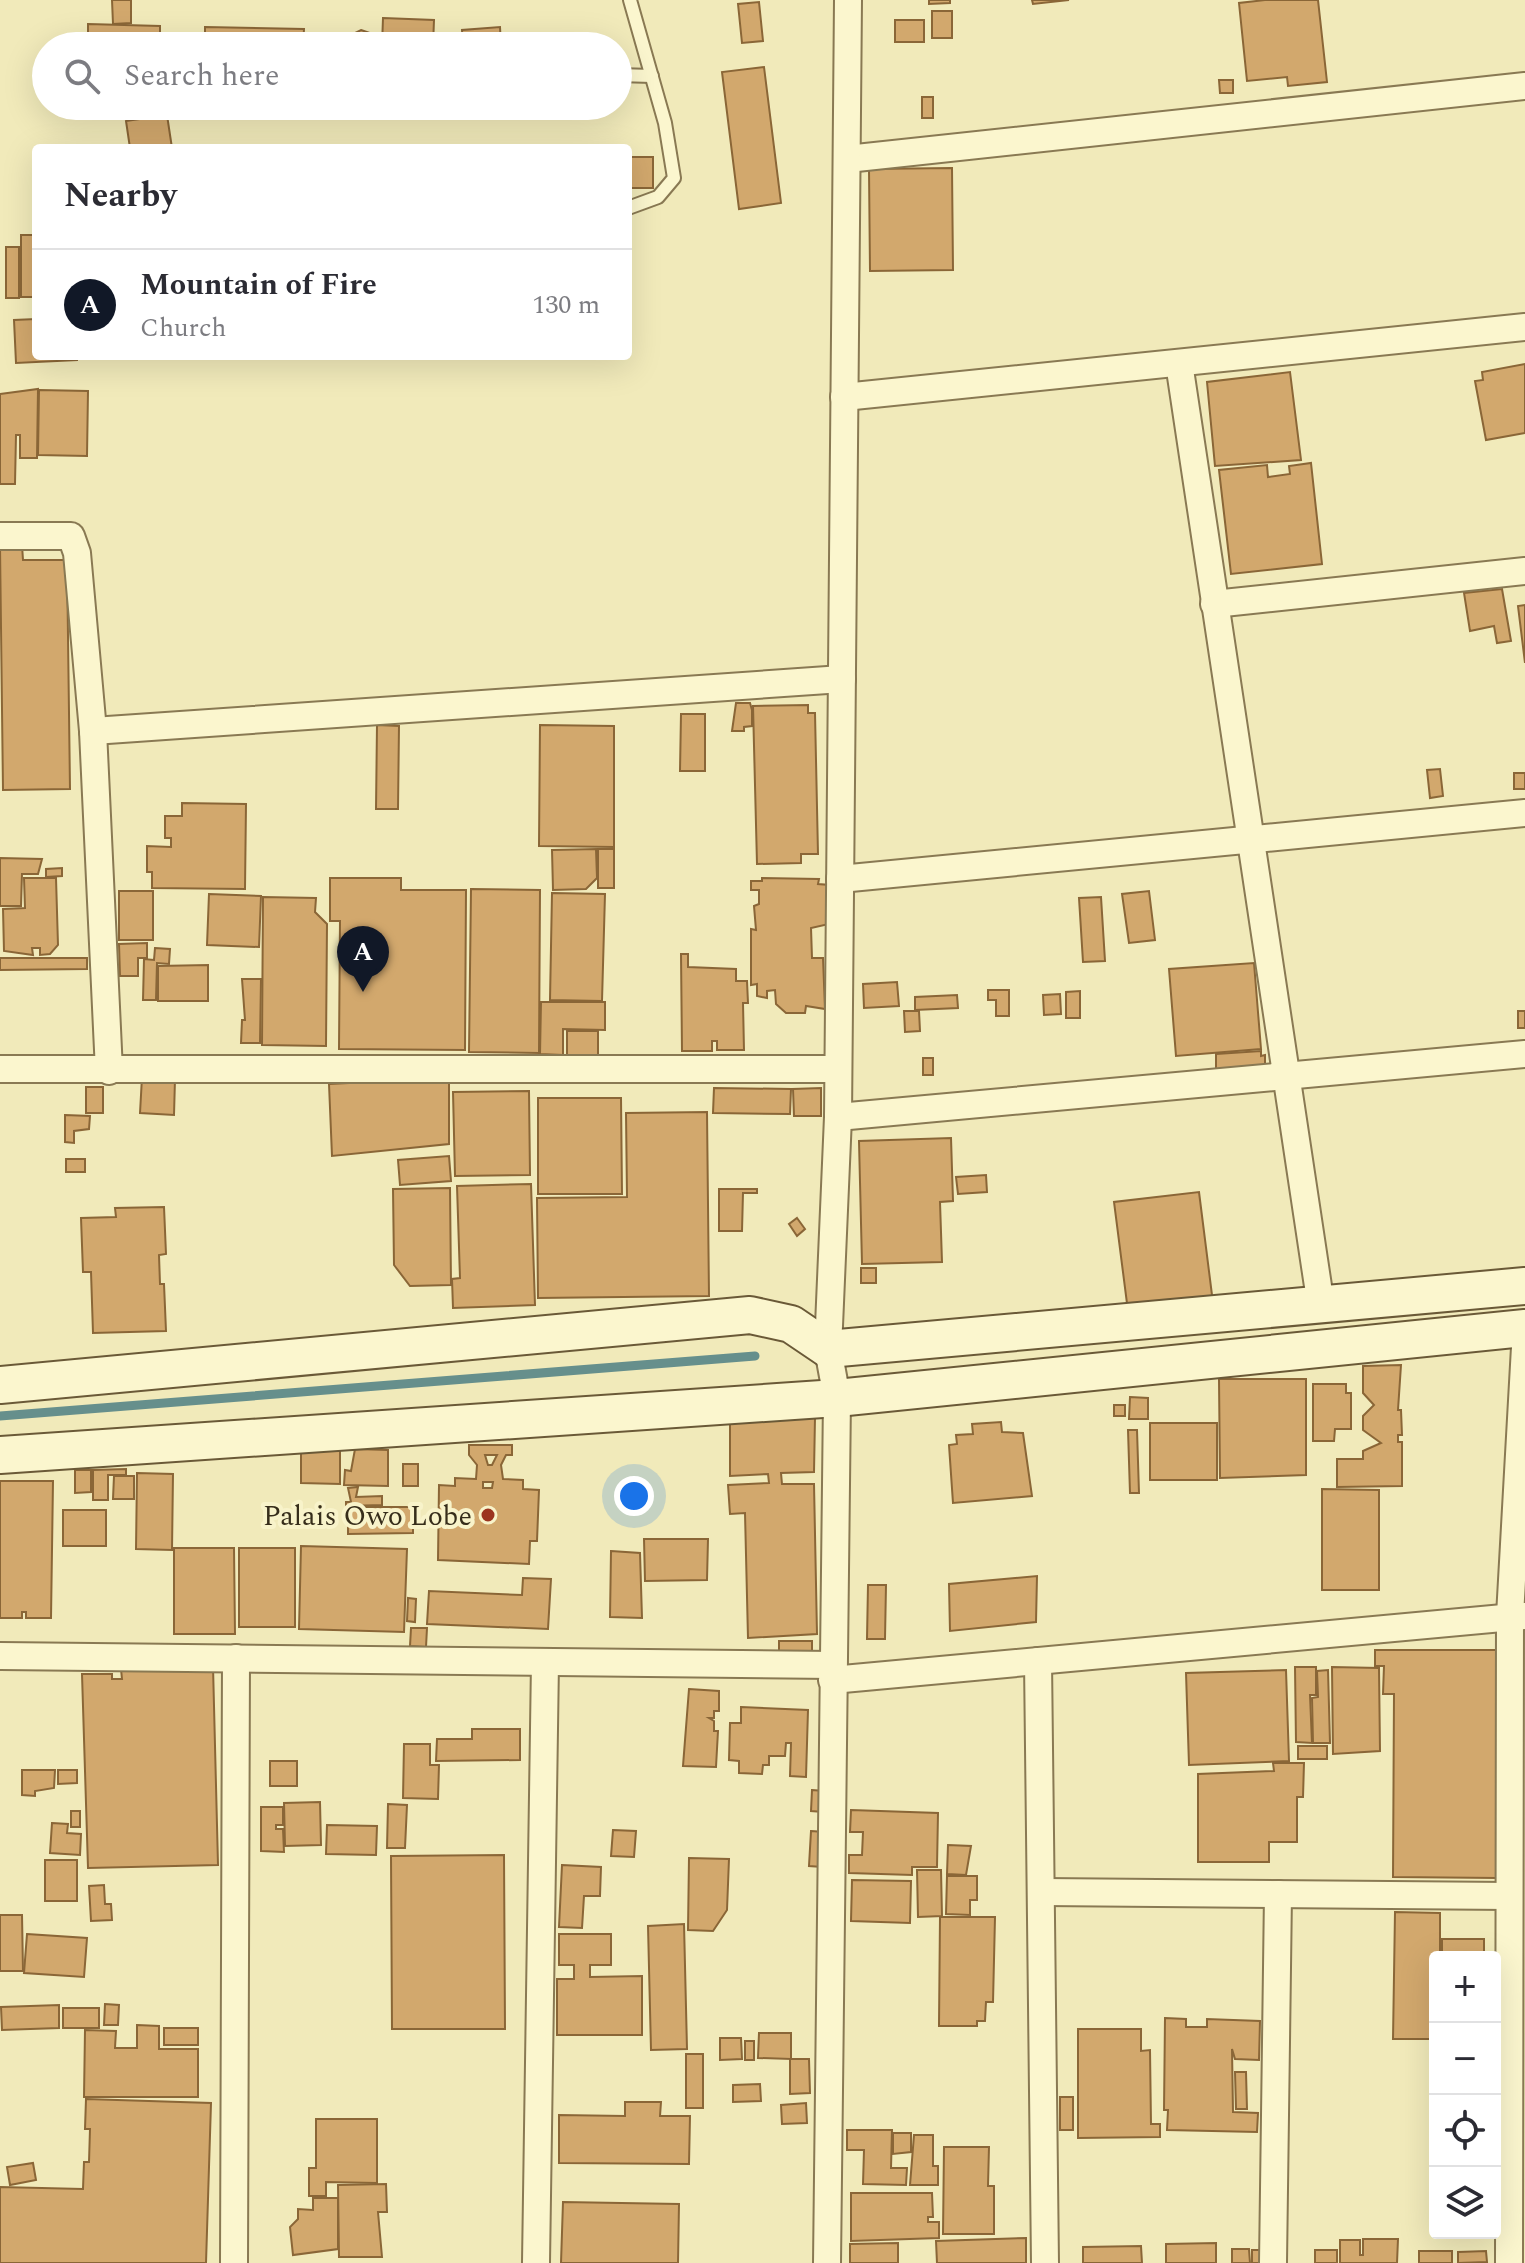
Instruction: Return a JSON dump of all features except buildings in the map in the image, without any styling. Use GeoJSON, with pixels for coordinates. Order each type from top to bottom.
{"type":"FeatureCollection","features":[{"type":"Feature","properties":{"kind":"street"},"geometry":{"type":"LineString","coordinates":[[827,2263],[837,1398],[828,1349],[838,1117],[848,0]]}},
{"type":"Feature","properties":{"kind":"street"},"geometry":{"type":"LineString","coordinates":[[847,159],[1525,86]]}},
{"type":"Feature","properties":{"kind":"street"},"geometry":{"type":"LineString","coordinates":[[844,397],[1525,327]]}},
{"type":"Feature","properties":{"kind":"street"},"geometry":{"type":"LineString","coordinates":[[1179,363],[1284,1077],[1321,1306]]}},
{"type":"Feature","properties":{"kind":"street"},"geometry":{"type":"LineString","coordinates":[[0,536],[71,536],[77,553],[93,731],[109,1071]]}},
{"type":"Feature","properties":{"kind":"street"},"geometry":{"type":"LineString","coordinates":[[1214,604],[1525,571]]}},
{"type":"Feature","properties":{"kind":"street"},"geometry":{"type":"LineString","coordinates":[[93,731],[842,679]]}},
{"type":"Feature","properties":{"kind":"street"},"geometry":{"type":"LineString","coordinates":[[840,879],[1525,813]]}},
{"type":"Feature","properties":{"kind":"street"},"geometry":{"type":"LineString","coordinates":[[838,1117],[1525,1054]]}},
{"type":"Feature","properties":{"kind":"street"},"geometry":{"type":"LineString","coordinates":[[0,1069],[838,1069]]}},
{"type":"Feature","properties":{"kind":"street"},"geometry":{"type":"LineString","coordinates":[[0,1385],[750,1315],[791,1324],[828,1349],[1525,1286]]}},
{"type":"Feature","properties":{"kind":"street"},"geometry":{"type":"LineString","coordinates":[[0,1455],[837,1398],[1525,1328]]}},
{"type":"Feature","properties":{"kind":"street"},"geometry":{"type":"LineString","coordinates":[[1509,2263],[1509,1896],[1525,1347]]}},
{"type":"Feature","properties":{"kind":"street"},"geometry":{"type":"LineString","coordinates":[[0,1656],[545,1662],[832,1672],[1038,1661],[1517,1616]]}},
{"type":"Feature","properties":{"kind":"street"},"geometry":{"type":"LineString","coordinates":[[234,2263],[236,1658]]}},
{"type":"Feature","properties":{"kind":"street"},"geometry":{"type":"LineString","coordinates":[[1038,1661],[1045,2263]]}},
{"type":"Feature","properties":{"kind":"street"},"geometry":{"type":"LineString","coordinates":[[536,2263],[545,1662]]}},
{"type":"Feature","properties":{"kind":"street"},"geometry":{"type":"LineString","coordinates":[[1043,1892],[1509,1896]]}},
{"type":"Feature","properties":{"kind":"street"},"geometry":{"type":"LineString","coordinates":[[1273,2263],[1278,1894]]}},
{"type":"Feature","properties":{"kind":"lane"},"geometry":{"type":"LineString","coordinates":[[630,0],[665,123],[674,178],[658,197],[632,207]]}},
{"type":"Feature","properties":{"kind":"lane"},"geometry":{"type":"LineString","coordinates":[[632,75],[652,76]]}},
{"type":"Feature","properties":{"kind":"waterway"},"geometry":{"type":"LineString","coordinates":[[0,1416],[755,1356]]}},
{"type":"Feature","properties":{"kind":"place","name":"Mountain of Fire"},"geometry":{"type":"Point","coordinates":[363,992]}},
{"type":"Feature","properties":{"kind":"place","name":"Palais Owo Lobe"},"geometry":{"type":"Point","coordinates":[488,1515]}}]}
